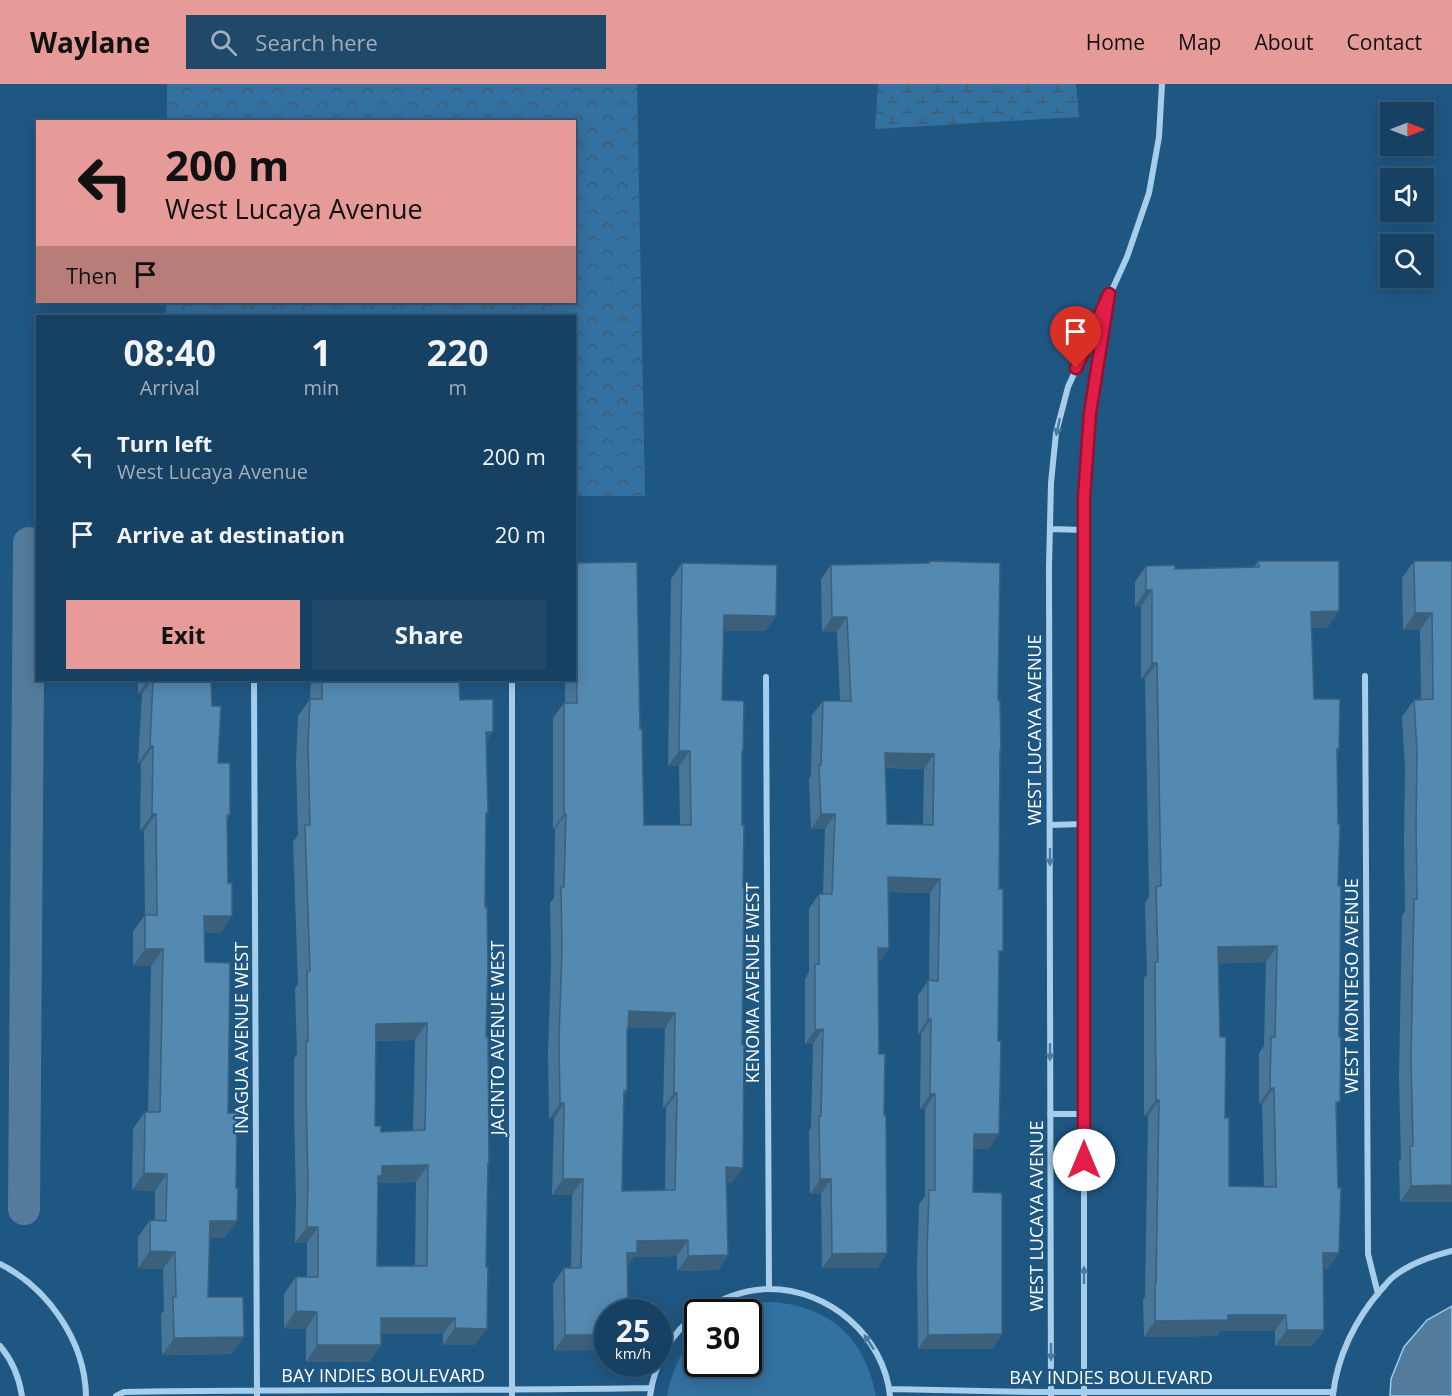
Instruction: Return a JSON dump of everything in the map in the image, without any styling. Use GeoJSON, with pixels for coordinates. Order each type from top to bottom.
{"type":"FeatureCollection","features":[{"type":"Feature","properties":{"kind":"street","name":"WEST LUCAYA AVENUE"},"geometry":{"type":"LineString","coordinates":[[1051,1394],[1049,567],[1051,483],[1056,433],[1068,387],[1127,257],[1149,193],[1159,137],[1162,84]]}},
{"type":"Feature","properties":{"kind":"street"},"geometry":{"type":"LineString","coordinates":[[1084,1394],[1084,498],[1090,413],[1109,294]]}},
{"type":"Feature","properties":{"kind":"street"},"geometry":{"type":"LineString","coordinates":[[1050,529],[1084,530]]}},
{"type":"Feature","properties":{"kind":"street","name":"WEST MONTEGO AVENUE"},"geometry":{"type":"LineString","coordinates":[[1365,676],[1368,1254],[1378,1294]]}},
{"type":"Feature","properties":{"kind":"street","name":"KENOMA AVENUE WEST"},"geometry":{"type":"LineString","coordinates":[[766,677],[769,1289]]}},
{"type":"Feature","properties":{"kind":"street","name":"INAGUA AVENUE WEST"},"geometry":{"type":"LineString","coordinates":[[254,681],[257,1393]]}},
{"type":"Feature","properties":{"kind":"street","name":"JACINTO AVENUE WEST"},"geometry":{"type":"LineString","coordinates":[[512,681],[512,1393]]}},
{"type":"Feature","properties":{"kind":"street"},"geometry":{"type":"LineString","coordinates":[[1050,825],[1084,824]]}},
{"type":"Feature","properties":{"kind":"street"},"geometry":{"type":"LineString","coordinates":[[1050,1114],[1084,1114]]}},
{"type":"Feature","properties":{"kind":"street","name":"BAY INDIES BOULEVARD"},"geometry":{"type":"LineString","coordinates":[[723,1299],[741,1292],[769,1289],[802,1293],[834,1306],[860,1328],[879,1356],[890,1393],[1333,1394],[1339,1365],[1354,1328],[1378,1294],[1393,1277],[1414,1264],[1452,1251]]}},
{"type":"Feature","properties":{"kind":"street"},"geometry":{"type":"LineString","coordinates":[[0,1264],[23,1278],[39,1292],[63,1323],[82,1364],[86,1396]]}},
{"type":"Feature","properties":{"kind":"street","name":"BAY INDIES BOULEVARD"},"geometry":{"type":"LineString","coordinates":[[650,1396],[659,1362],[673,1338],[684,1326]]}},
{"type":"Feature","properties":{"kind":"street"},"geometry":{"type":"LineString","coordinates":[[0,1346],[8,1355],[16,1371],[22,1396]]}},
{"type":"Feature","properties":{"kind":"street","name":"BAY INDIES BOULEVARD"},"geometry":{"type":"LineString","coordinates":[[116,1396],[124,1392],[512,1393],[651,1388]]}},
{"type":"Feature","properties":{"kind":"green space"},"geometry":{"type":"Polygon","coordinates":[[[167,84],[637,84],[645,496],[576,496],[576,315],[166,315],[166,303],[576,303],[576,120],[167,120],[167,84]]]}},
{"type":"Feature","properties":{"kind":"green space"},"geometry":{"type":"Polygon","coordinates":[[[878,84],[1076,84],[1079,117],[875,129],[878,84]]]}},
{"type":"Feature","properties":{"kind":"green space"},"geometry":{"type":"Polygon","coordinates":[[[762,1303],[794,1305],[828,1319],[842,1329],[854,1342],[863,1358],[876,1396],[667,1396],[671,1379],[684,1351],[684,1377],[762,1377],[762,1303]]]}},
{"type":"Feature","properties":{"kind":"shaded area"},"geometry":{"type":"Polygon","coordinates":[[[1452,1306],[1452,1396],[1390,1396],[1391,1379],[1404,1347],[1427,1320],[1452,1306]]]}},
{"type":"Feature","properties":{"kind":"building"},"geometry":{"type":"Polygon","coordinates":[[[929,561],[1000,563],[999,889],[1003,889],[1003,951],[999,951],[998,1041],[1001,1041],[999,1134],[974,1134],[973,1192],[1002,1193],[1002,1334],[928,1335],[927,1253],[929,1190],[935,1190],[935,1094],[930,1094],[931,1019],[928,1019],[928,980],[938,981],[940,879],[888,877],[889,948],[878,948],[879,1054],[885,1054],[887,1253],[832,1254],[831,1179],[820,1179],[819,1116],[821,1116],[823,1029],[815,1030],[815,964],[819,964],[819,894],[832,894],[835,814],[821,814],[819,765],[821,765],[823,701],[851,701],[847,617],[832,617],[831,565],[929,563],[929,561]],[[885,753],[887,824],[933,825],[934,754],[885,753]]]}},
{"type":"Feature","properties":{"kind":"building"},"geometry":{"type":"Polygon","coordinates":[[[1258,561],[1339,561],[1339,611],[1311,612],[1314,699],[1340,699],[1339,749],[1337,749],[1338,824],[1340,824],[1338,886],[1341,886],[1339,1037],[1341,1037],[1340,1102],[1336,1102],[1338,1188],[1341,1188],[1339,1253],[1323,1253],[1324,1330],[1287,1330],[1286,1315],[1228,1315],[1228,1320],[1155,1321],[1159,1100],[1156,1100],[1155,962],[1158,962],[1156,887],[1161,886],[1157,663],[1152,663],[1152,590],[1146,590],[1146,566],[1175,565],[1175,569],[1259,567],[1258,561]],[[1277,946],[1218,947],[1220,1037],[1226,1037],[1225,1118],[1229,1118],[1229,1186],[1276,1187],[1274,1088],[1270,1088],[1271,1037],[1275,1037],[1277,946]]]}},
{"type":"Feature","properties":{"kind":"building"},"geometry":{"type":"Polygon","coordinates":[[[1414,561],[1452,561],[1452,1185],[1411,1186],[1414,899],[1417,899],[1417,751],[1414,700],[1433,699],[1432,613],[1415,613],[1414,561]]]}},
{"type":"Feature","properties":{"kind":"building"},"geometry":{"type":"Polygon","coordinates":[[[637,562],[644,825],[691,825],[690,751],[679,751],[682,563],[777,565],[776,616],[724,615],[722,700],[744,701],[742,751],[742,825],[744,825],[743,1168],[726,1167],[728,1255],[688,1256],[688,1240],[637,1241],[637,1253],[627,1253],[628,1299],[594,1299],[594,1335],[565,1335],[564,1268],[581,1268],[583,1179],[563,1179],[564,1103],[560,1103],[559,1039],[561,887],[564,887],[566,814],[564,814],[564,703],[577,703],[576,563],[637,562]],[[629,1011],[627,1090],[624,1090],[622,1191],[675,1190],[677,1093],[674,1093],[675,1013],[629,1011]]]}},
{"type":"Feature","properties":{"kind":"building"},"geometry":{"type":"Polygon","coordinates":[[[153,681],[211,681],[212,706],[221,706],[218,763],[230,763],[230,815],[227,815],[228,883],[232,883],[232,916],[204,916],[205,962],[230,963],[228,1113],[237,1113],[236,1188],[238,1188],[237,1221],[210,1221],[208,1297],[243,1297],[244,1337],[174,1338],[175,1252],[150,1251],[150,1220],[166,1221],[167,1174],[144,1173],[145,1112],[160,1112],[163,949],[145,949],[145,915],[157,915],[156,814],[152,814],[153,746],[150,746],[153,681]]]}},
{"type":"Feature","properties":{"kind":"building"},"geometry":{"type":"Polygon","coordinates":[[[322,681],[459,681],[460,700],[493,699],[493,732],[486,732],[488,813],[486,813],[485,907],[487,907],[488,963],[486,1037],[488,1037],[489,1163],[487,1329],[455,1328],[455,1318],[381,1318],[381,1345],[317,1345],[317,1312],[296,1311],[296,1277],[318,1277],[318,1227],[307,1227],[306,1041],[308,1041],[307,971],[310,971],[305,825],[310,825],[308,746],[310,699],[322,699],[322,681]],[[427,1023],[376,1024],[375,1126],[381,1126],[381,1132],[425,1130],[427,1023]],[[428,1165],[382,1166],[382,1176],[378,1176],[377,1266],[427,1266],[428,1165]]]}},
{"type":"Feature","properties":{"kind":"waterway"},"geometry":{"type":"LineString","coordinates":[[24,1209],[29,543]]}},
{"type":"Feature","properties":{"kind":"route"},"geometry":{"type":"LineString","coordinates":[[1076,368],[1109,294],[1090,413],[1084,498],[1084,1160]]}}]}
